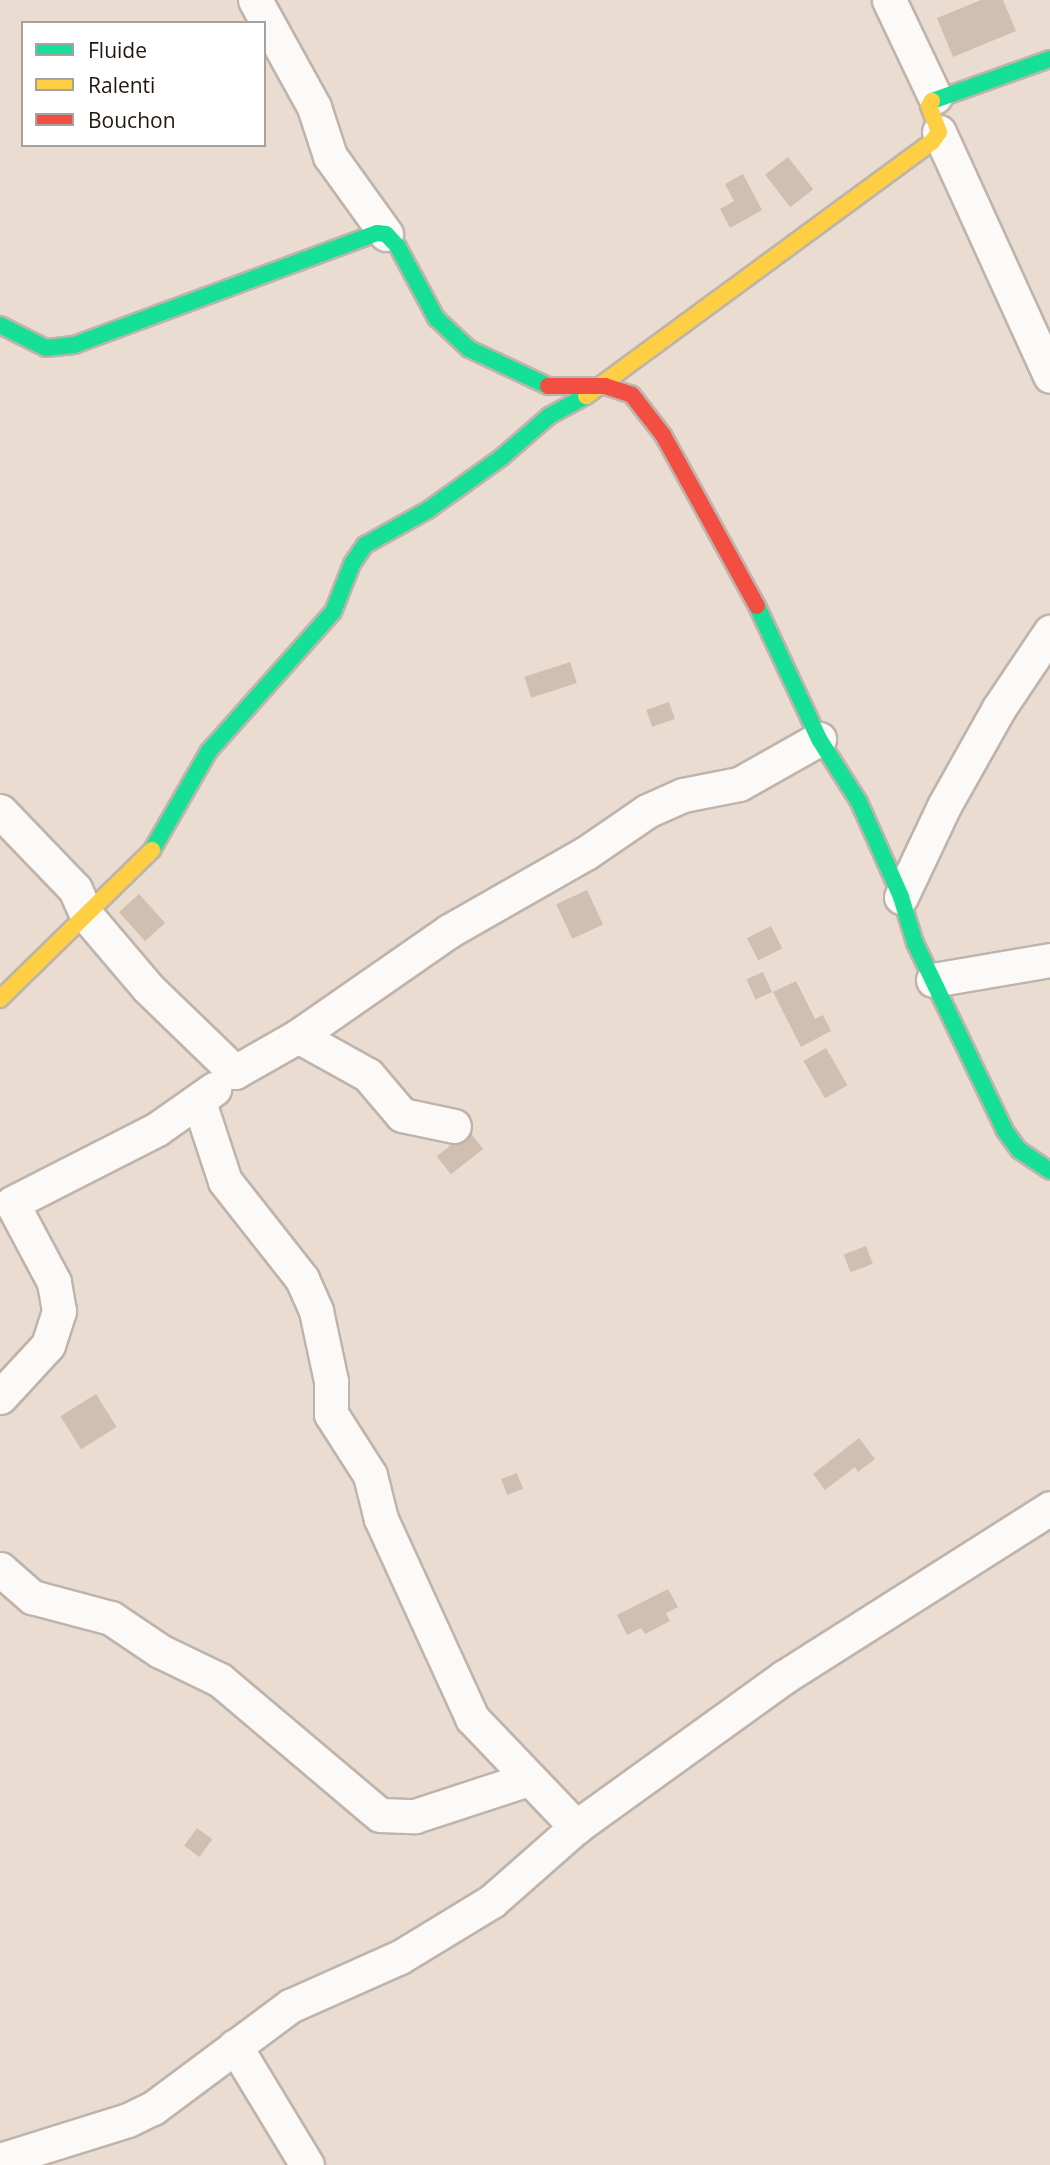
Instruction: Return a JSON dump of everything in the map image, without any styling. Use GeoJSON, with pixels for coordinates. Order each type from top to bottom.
{"type":"FeatureCollection","features":[{"type":"Feature","properties":{"kind":"street"},"geometry":{"type":"LineString","coordinates":[[256,0],[314,107],[330,156],[398,247],[436,318],[469,349],[545,386],[605,386],[632,395],[663,435],[755,599],[819,739],[859,802],[901,897],[915,943],[1005,1131],[1019,1150],[1050,1171]]}},
{"type":"Feature","properties":{"kind":"street"},"geometry":{"type":"LineString","coordinates":[[889,0],[934,97]]}},
{"type":"Feature","properties":{"kind":"street"},"geometry":{"type":"LineString","coordinates":[[1050,59],[934,97],[929,106],[1050,376]]}},
{"type":"Feature","properties":{"kind":"street"},"geometry":{"type":"LineString","coordinates":[[0,999],[158,844],[209,751],[333,612],[352,564],[365,545],[428,510],[502,457],[549,416],[605,386],[932,142],[939,132]]}},
{"type":"Feature","properties":{"kind":"street"},"geometry":{"type":"LineString","coordinates":[[0,325],[46,348],[74,345],[276,268],[377,233],[386,234]]}},
{"type":"Feature","properties":{"kind":"street"},"geometry":{"type":"LineString","coordinates":[[901,897],[944,807],[999,708],[1050,632]]}},
{"type":"Feature","properties":{"kind":"street"},"geometry":{"type":"LineString","coordinates":[[0,1397],[48,1345],[58,1311],[54,1282],[6,1205],[199,1102],[234,1072],[298,1036],[449,931],[586,853],[647,811],[683,795],[739,784],[819,739]]}},
{"type":"Feature","properties":{"kind":"street"},"geometry":{"type":"LineString","coordinates":[[0,811],[75,889],[86,916],[185,1027],[234,1072]]}},
{"type":"Feature","properties":{"kind":"street"},"geometry":{"type":"LineString","coordinates":[[933,980],[1050,960]]}},
{"type":"Feature","properties":{"kind":"street"},"geometry":{"type":"LineString","coordinates":[[298,1036],[368,1075],[402,1115],[454,1126]]}},
{"type":"Feature","properties":{"kind":"street"},"geometry":{"type":"LineString","coordinates":[[199,1102],[225,1181],[302,1279],[316,1311],[331,1381],[331,1414],[370,1475],[381,1519],[472,1718],[576,1827]]}},
{"type":"Feature","properties":{"kind":"street"},"geometry":{"type":"LineString","coordinates":[[0,2160],[128,2120],[153,2108],[290,2006],[400,1957],[492,1901],[576,1827],[784,1677],[1050,1508]]}},
{"type":"Feature","properties":{"kind":"street"},"geometry":{"type":"LineString","coordinates":[[0,1569],[32,1597],[111,1618],[160,1651],[220,1680],[380,1815],[415,1816],[528,1779]]}},
{"type":"Feature","properties":{"kind":"street"},"geometry":{"type":"LineString","coordinates":[[235,2046],[306,2165]]}},
{"type":"Feature","properties":{"kind":"building"},"geometry":{"type":"Polygon","coordinates":[[[981,0],[1003,0],[1016,31],[953,57],[937,18],[981,0]]]}},
{"type":"Feature","properties":{"kind":"building"},"geometry":{"type":"Polygon","coordinates":[[[788,157],[813,189],[790,207],[765,175],[788,157]]]}},
{"type":"Feature","properties":{"kind":"building"},"geometry":{"type":"Polygon","coordinates":[[[743,174],[762,210],[730,228],[720,209],[734,201],[725,184],[743,174]]]}},
{"type":"Feature","properties":{"kind":"building"},"geometry":{"type":"Polygon","coordinates":[[[570,662],[577,683],[531,698],[524,677],[570,662]]]}},
{"type":"Feature","properties":{"kind":"building"},"geometry":{"type":"Polygon","coordinates":[[[669,702],[675,719],[652,727],[646,710],[669,702]]]}},
{"type":"Feature","properties":{"kind":"building"},"geometry":{"type":"Polygon","coordinates":[[[587,890],[603,924],[572,939],[556,904],[587,890]]]}},
{"type":"Feature","properties":{"kind":"building"},"geometry":{"type":"Polygon","coordinates":[[[139,894],[165,923],[145,941],[119,912],[139,894]]]}},
{"type":"Feature","properties":{"kind":"building"},"geometry":{"type":"Polygon","coordinates":[[[771,926],[782,948],[758,961],[747,938],[771,926]]]}},
{"type":"Feature","properties":{"kind":"building"},"geometry":{"type":"Polygon","coordinates":[[[763,972],[772,992],[756,999],[747,979],[763,972]]]}},
{"type":"Feature","properties":{"kind":"building"},"geometry":{"type":"Polygon","coordinates":[[[796,981],[815,1019],[823,1015],[831,1031],[801,1047],[773,992],[796,981]]]}},
{"type":"Feature","properties":{"kind":"building"},"geometry":{"type":"Polygon","coordinates":[[[826,1048],[847,1085],[825,1098],[803,1061],[826,1048]]]}},
{"type":"Feature","properties":{"kind":"building"},"geometry":{"type":"Polygon","coordinates":[[[469,1131],[483,1149],[451,1174],[437,1156],[469,1131]]]}},
{"type":"Feature","properties":{"kind":"building"},"geometry":{"type":"Polygon","coordinates":[[[866,1246],[873,1264],[850,1272],[844,1255],[866,1246]]]}},
{"type":"Feature","properties":{"kind":"building"},"geometry":{"type":"Polygon","coordinates":[[[96,1394],[117,1427],[81,1449],[60,1416],[96,1394]]]}},
{"type":"Feature","properties":{"kind":"building"},"geometry":{"type":"Polygon","coordinates":[[[859,1438],[875,1459],[858,1472],[855,1467],[825,1490],[813,1474],[859,1438]]]}},
{"type":"Feature","properties":{"kind":"building"},"geometry":{"type":"Polygon","coordinates":[[[517,1473],[523,1489],[507,1495],[501,1479],[517,1473]]]}},
{"type":"Feature","properties":{"kind":"building"},"geometry":{"type":"Polygon","coordinates":[[[668,1589],[678,1607],[666,1613],[670,1621],[645,1634],[641,1628],[627,1635],[617,1615],[668,1589]]]}},
{"type":"Feature","properties":{"kind":"building"},"geometry":{"type":"Polygon","coordinates":[[[197,1828],[212,1839],[199,1857],[184,1846],[197,1828]]]}},
{"type":"Feature","properties":{"kind":"traffic: fast"},"geometry":{"type":"LineString","coordinates":[[932,101],[1050,59]]}},
{"type":"Feature","properties":{"kind":"traffic: fast"},"geometry":{"type":"LineString","coordinates":[[0,325],[46,348],[74,345],[377,233],[386,234],[398,247],[436,318],[469,349],[548,386]]}},
{"type":"Feature","properties":{"kind":"traffic: fast"},"geometry":{"type":"LineString","coordinates":[[152,850],[209,751],[333,612],[352,564],[365,545],[428,510],[502,457],[549,416],[586,396]]}},
{"type":"Feature","properties":{"kind":"traffic: fast"},"geometry":{"type":"LineString","coordinates":[[757,606],[819,739],[859,802],[901,897],[915,943],[1005,1131],[1019,1150],[1050,1171]]}},
{"type":"Feature","properties":{"kind":"traffic: slow"},"geometry":{"type":"LineString","coordinates":[[586,396],[932,142],[939,132],[929,106],[932,101]]}},
{"type":"Feature","properties":{"kind":"traffic: slow"},"geometry":{"type":"LineString","coordinates":[[0,999],[152,850]]}},
{"type":"Feature","properties":{"kind":"traffic: jam"},"geometry":{"type":"LineString","coordinates":[[548,386],[605,386],[632,395],[663,435],[757,606]]}}]}
